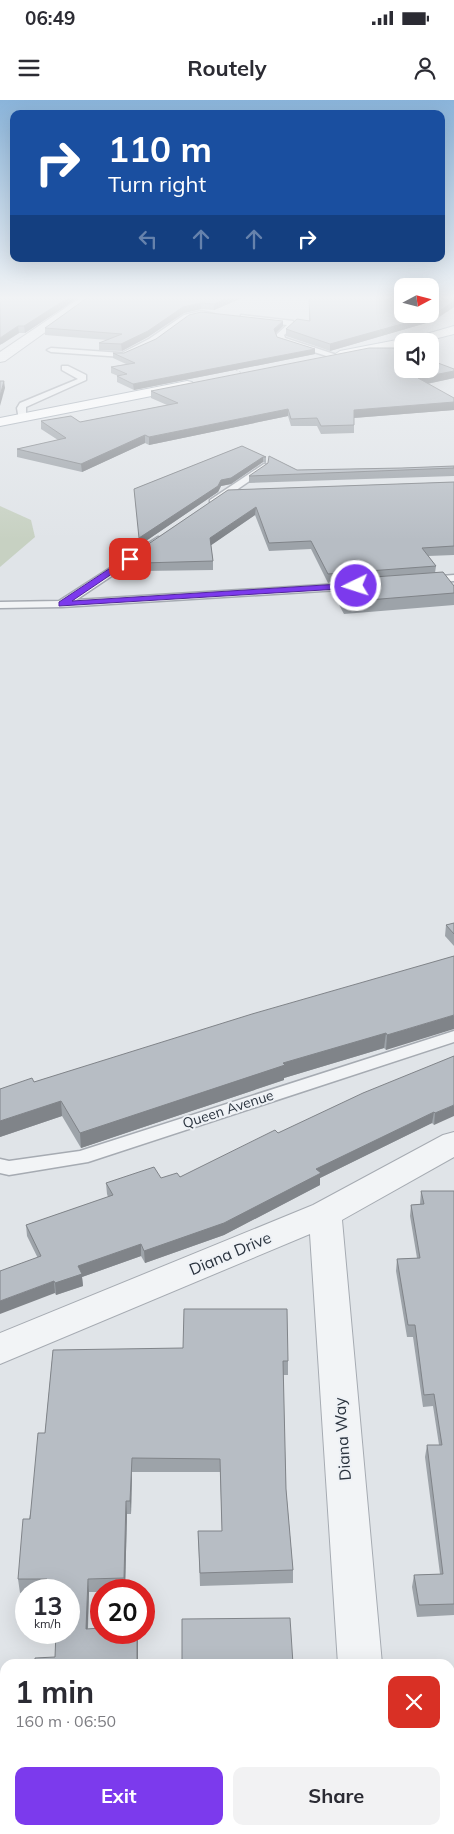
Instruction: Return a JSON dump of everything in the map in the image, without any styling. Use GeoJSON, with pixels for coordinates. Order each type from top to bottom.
{"type":"FeatureCollection","features":[{"type":"Feature","properties":{"kind":"main road"},"geometry":{"type":"LineString","coordinates":[[0,422],[221,379]]}},
{"type":"Feature","properties":{"kind":"main road"},"geometry":{"type":"LineString","coordinates":[[0,429],[58,416],[78,408]]}},
{"type":"Feature","properties":{"kind":"street"},"geometry":{"type":"LineString","coordinates":[[228,491],[258,490]]}},
{"type":"Feature","properties":{"kind":"street","name":"Diana Drive"},"geometry":{"type":"LineString","coordinates":[[0,1349],[325,1214],[454,1143]]}},
{"type":"Feature","properties":{"kind":"street","name":"Diana Way"},"geometry":{"type":"LineString","coordinates":[[325,1214],[360,1659]]}},
{"type":"Feature","properties":{"kind":"lane"},"geometry":{"type":"LineString","coordinates":[[22,418],[21,408],[23,405],[82,379]]}},
{"type":"Feature","properties":{"kind":"lane"},"geometry":{"type":"LineString","coordinates":[[204,508],[264,467]]}},
{"type":"Feature","properties":{"kind":"lane"},"geometry":{"type":"LineString","coordinates":[[62,604],[163,536]]}},
{"type":"Feature","properties":{"kind":"lane"},"geometry":{"type":"LineString","coordinates":[[415,581],[454,578]]}},
{"type":"Feature","properties":{"kind":"lane"},"geometry":{"type":"LineString","coordinates":[[0,605],[62,604],[366,585]]}},
{"type":"Feature","properties":{"kind":"lane","name":"Queen Avenue"},"geometry":{"type":"LineString","coordinates":[[0,1166],[9,1168],[81,1157],[454,1036]]}},
{"type":"Feature","properties":{"kind":"green space"},"geometry":{"type":"Polygon","coordinates":[[[0,506],[31,520],[35,537],[0,567],[0,506]]]}},
{"type":"Feature","properties":{"kind":"building"},"geometry":{"type":"Polygon","coordinates":[[[123,379],[159,379],[133,384],[123,379]]]}},
{"type":"Feature","properties":{"kind":"building"},"geometry":{"type":"Polygon","coordinates":[[[212,379],[420,379],[454,398],[454,402],[354,410],[354,425],[321,426],[317,418],[291,419],[288,409],[149,437],[145,435],[81,464],[17,449],[66,438],[41,421],[71,416],[80,422],[178,403],[151,391],[212,379]]]}},
{"type":"Feature","properties":{"kind":"building"},"geometry":{"type":"Polygon","coordinates":[[[0,381],[4,381],[0,396],[0,381]]]}},
{"type":"Feature","properties":{"kind":"building"},"geometry":{"type":"Polygon","coordinates":[[[242,446],[266,457],[263,457],[231,478],[221,480],[218,486],[139,538],[134,489],[242,446]]]}},
{"type":"Feature","properties":{"kind":"building"},"geometry":{"type":"Polygon","coordinates":[[[269,456],[297,470],[454,466],[454,468],[249,476],[268,463],[269,456]]]}},
{"type":"Feature","properties":{"kind":"building"},"geometry":{"type":"Polygon","coordinates":[[[454,482],[454,546],[422,548],[436,566],[328,574],[311,541],[269,543],[256,507],[210,538],[213,561],[142,563],[141,549],[228,490],[454,482]]]}},
{"type":"Feature","properties":{"kind":"building"},"geometry":{"type":"Polygon","coordinates":[[[443,572],[454,586],[454,593],[344,602],[333,580],[443,572]]]}},
{"type":"Feature","properties":{"kind":"building"},"geometry":{"type":"Polygon","coordinates":[[[454,923],[454,934],[446,925],[454,923]]]}},
{"type":"Feature","properties":{"kind":"building"},"geometry":{"type":"Polygon","coordinates":[[[454,956],[454,1015],[283,1063],[285,1065],[80,1133],[61,1101],[0,1121],[0,1089],[32,1078],[34,1082],[252,1014],[454,956]]]}},
{"type":"Feature","properties":{"kind":"building"},"geometry":{"type":"Polygon","coordinates":[[[454,1056],[454,1105],[434,1112],[316,1169],[321,1173],[224,1223],[144,1251],[141,1244],[78,1266],[82,1274],[55,1283],[54,1281],[0,1301],[0,1271],[41,1256],[26,1225],[113,1195],[106,1183],[154,1167],[161,1178],[177,1173],[180,1177],[275,1130],[278,1133],[363,1093],[454,1056]]]}},
{"type":"Feature","properties":{"kind":"building"},"geometry":{"type":"Polygon","coordinates":[[[421,1191],[454,1191],[454,1604],[419,1605],[414,1575],[443,1574],[427,1445],[442,1445],[434,1394],[424,1395],[415,1325],[408,1325],[397,1259],[420,1258],[411,1205],[424,1204],[421,1191]]]}},
{"type":"Feature","properties":{"kind":"building"},"geometry":{"type":"Polygon","coordinates":[[[184,1309],[287,1309],[288,1361],[283,1361],[286,1489],[293,1570],[200,1573],[198,1531],[222,1531],[220,1459],[132,1458],[130,1501],[126,1501],[124,1578],[88,1579],[86,1629],[90,1629],[90,1644],[137,1644],[137,1659],[35,1659],[55,1657],[56,1644],[80,1644],[80,1579],[18,1579],[23,1519],[30,1519],[38,1433],[45,1433],[53,1350],[183,1348],[184,1309]]]}},
{"type":"Feature","properties":{"kind":"building"},"geometry":{"type":"Polygon","coordinates":[[[290,1618],[293,1659],[182,1659],[182,1619],[290,1618]]]}},
{"type":"Feature","properties":{"kind":"route"},"geometry":{"type":"LineString","coordinates":[[130,559],[62,604],[356,586]]}}]}
